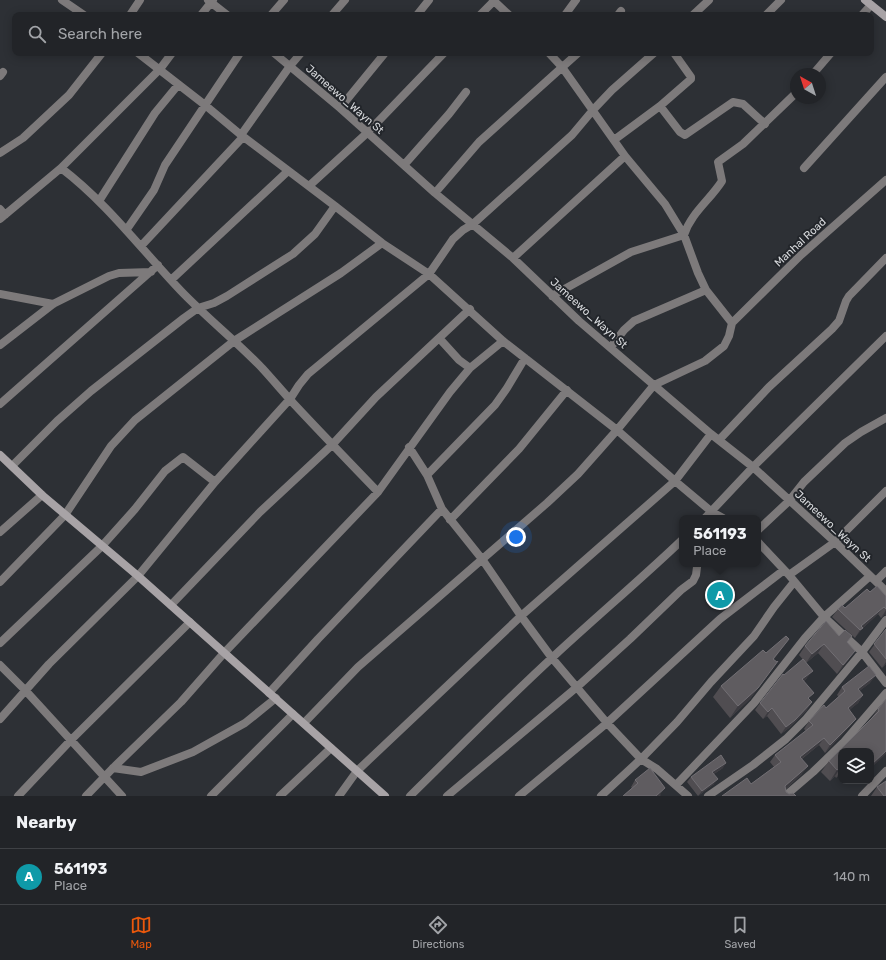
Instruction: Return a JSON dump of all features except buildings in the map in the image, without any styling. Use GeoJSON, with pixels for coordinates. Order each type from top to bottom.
{"type":"FeatureCollection","features":[{"type":"Feature","properties":{"kind":"street"},"geometry":{"type":"LineString","coordinates":[[132,12],[140,0]]}},
{"type":"Feature","properties":{"kind":"street"},"geometry":{"type":"LineString","coordinates":[[274,12],[284,0]]}},
{"type":"Feature","properties":{"kind":"street"},"geometry":{"type":"LineString","coordinates":[[335,12],[345,0]]}},
{"type":"Feature","properties":{"kind":"street"},"geometry":{"type":"LineString","coordinates":[[419,12],[429,0]]}},
{"type":"Feature","properties":{"kind":"street"},"geometry":{"type":"LineString","coordinates":[[483,12],[494,0],[506,12]]}},
{"type":"Feature","properties":{"kind":"street"},"geometry":{"type":"LineString","coordinates":[[567,12],[576,0]]}},
{"type":"Feature","properties":{"kind":"street"},"geometry":{"type":"LineString","coordinates":[[696,12],[709,0]]}},
{"type":"Feature","properties":{"kind":"street"},"geometry":{"type":"LineString","coordinates":[[769,12],[781,0]]}},
{"type":"Feature","properties":{"kind":"street"},"geometry":{"type":"LineString","coordinates":[[65,1],[80,12]]}},
{"type":"Feature","properties":{"kind":"street"},"geometry":{"type":"LineString","coordinates":[[203,12],[210,1],[223,12]]}},
{"type":"Feature","properties":{"kind":"street"},"geometry":{"type":"LineString","coordinates":[[863,12],[868,2],[886,16]]}},
{"type":"Feature","properties":{"kind":"street"},"geometry":{"type":"LineString","coordinates":[[0,154],[22,138],[69,95],[100,56]]}},
{"type":"Feature","properties":{"kind":"street"},"geometry":{"type":"LineString","coordinates":[[142,56],[242,136],[336,206],[382,243],[430,274],[503,341],[618,430],[675,481],[717,515]]}},
{"type":"Feature","properties":{"kind":"street"},"geometry":{"type":"LineString","coordinates":[[2,214],[61,168],[160,69],[170,56]]}},
{"type":"Feature","properties":{"kind":"street"},"geometry":{"type":"LineString","coordinates":[[127,229],[154,190],[165,165],[238,56]]}},
{"type":"Feature","properties":{"kind":"street","name":"Jameewo_Wayn St"},"geometry":{"type":"LineString","coordinates":[[278,56],[340,108],[435,193],[513,258],[552,296],[654,385],[711,434],[753,467],[835,542],[886,592]]}},
{"type":"Feature","properties":{"kind":"street"},"geometry":{"type":"LineString","coordinates":[[141,246],[242,136],[298,56]]}},
{"type":"Feature","properties":{"kind":"street"},"geometry":{"type":"LineString","coordinates":[[340,108],[383,56]]}},
{"type":"Feature","properties":{"kind":"street"},"geometry":{"type":"LineString","coordinates":[[309,186],[368,133],[441,56]]}},
{"type":"Feature","properties":{"kind":"street"},"geometry":{"type":"LineString","coordinates":[[304,723],[358,667],[547,503],[578,474],[618,430],[654,385],[705,361],[724,346],[729,336],[732,323],[706,290],[684,235],[665,204],[625,156],[562,67],[552,56]]}},
{"type":"Feature","properties":{"kind":"street"},"geometry":{"type":"LineString","coordinates":[[435,193],[480,142],[575,56]]}},
{"type":"Feature","properties":{"kind":"street"},"geometry":{"type":"LineString","coordinates":[[0,719],[49,664],[138,576],[215,482],[290,399],[308,374],[430,274],[453,239],[473,224],[572,135],[612,90],[651,56]]}},
{"type":"Feature","properties":{"kind":"street"},"geometry":{"type":"LineString","coordinates":[[614,140],[660,106],[691,79],[676,56]]}},
{"type":"Feature","properties":{"kind":"street"},"geometry":{"type":"LineString","coordinates":[[818,68],[828,56]]}},
{"type":"Feature","properties":{"kind":"street"},"geometry":{"type":"LineString","coordinates":[[804,168],[886,77]]}},
{"type":"Feature","properties":{"kind":"street"},"geometry":{"type":"LineString","coordinates":[[99,200],[155,113],[178,85]]}},
{"type":"Feature","properties":{"kind":"street"},"geometry":{"type":"LineString","coordinates":[[404,165],[449,114],[466,92]]}},
{"type":"Feature","properties":{"kind":"street"},"geometry":{"type":"LineString","coordinates":[[684,235],[690,219],[715,192],[722,181],[718,162],[743,144],[790,99]]}},
{"type":"Feature","properties":{"kind":"street"},"geometry":{"type":"LineString","coordinates":[[660,106],[680,132],[685,135],[733,102],[743,104],[765,124]]}},
{"type":"Feature","properties":{"kind":"street"},"geometry":{"type":"LineString","coordinates":[[513,258],[625,156]]}},
{"type":"Feature","properties":{"kind":"street"},"geometry":{"type":"LineString","coordinates":[[61,168],[99,200],[127,229],[171,280],[198,308],[261,367],[332,445],[378,492]]}},
{"type":"Feature","properties":{"kind":"street"},"geometry":{"type":"LineString","coordinates":[[171,280],[288,171]]}},
{"type":"Feature","properties":{"kind":"street","name":"Manhal Road"},"geometry":{"type":"LineString","coordinates":[[732,323],[801,255],[886,180]]}},
{"type":"Feature","properties":{"kind":"street"},"geometry":{"type":"LineString","coordinates":[[336,206],[315,234],[293,254],[214,303],[198,308],[137,354],[91,391],[57,422],[5,462],[171,605],[385,796]]}},
{"type":"Feature","properties":{"kind":"street"},"geometry":{"type":"LineString","coordinates":[[552,296],[631,252],[684,235]]}},
{"type":"Feature","properties":{"kind":"street"},"geometry":{"type":"LineString","coordinates":[[0,582],[65,515],[111,446],[135,420],[234,342],[341,273],[382,243]]}},
{"type":"Feature","properties":{"kind":"street"},"geometry":{"type":"LineString","coordinates":[[719,440],[768,387],[832,329],[839,321],[849,296],[886,258]]}},
{"type":"Feature","properties":{"kind":"street"},"geometry":{"type":"LineString","coordinates":[[0,404],[158,266]]}},
{"type":"Feature","properties":{"kind":"street"},"geometry":{"type":"LineString","coordinates":[[0,345],[53,304],[119,273],[151,272]]}},
{"type":"Feature","properties":{"kind":"street"},"geometry":{"type":"LineString","coordinates":[[611,347],[624,330],[634,321],[706,290]]}},
{"type":"Feature","properties":{"kind":"street"},"geometry":{"type":"LineString","coordinates":[[0,294],[53,304]]}},
{"type":"Feature","properties":{"kind":"street"},"geometry":{"type":"LineString","coordinates":[[171,605],[260,512],[332,445],[376,397],[470,310]]}},
{"type":"Feature","properties":{"kind":"street"},"geometry":{"type":"LineString","coordinates":[[708,515],[753,467],[886,336]]}},
{"type":"Feature","properties":{"kind":"street"},"geometry":{"type":"LineString","coordinates":[[439,338],[459,360],[470,368]]}},
{"type":"Feature","properties":{"kind":"street"},"geometry":{"type":"LineString","coordinates":[[86,796],[181,702],[224,653],[378,492],[450,392],[470,368],[503,341]]}},
{"type":"Feature","properties":{"kind":"street"},"geometry":{"type":"LineString","coordinates":[[427,475],[495,405],[525,358]]}},
{"type":"Feature","properties":{"kind":"street"},"geometry":{"type":"LineString","coordinates":[[450,520],[519,449],[567,390]]}},
{"type":"Feature","properties":{"kind":"street"},"geometry":{"type":"LineString","coordinates":[[761,527],[789,501],[804,482],[845,443],[886,418]]}},
{"type":"Feature","properties":{"kind":"street"},"geometry":{"type":"LineString","coordinates":[[339,796],[357,771],[521,616],[675,481],[711,434]]}},
{"type":"Feature","properties":{"kind":"street"},"geometry":{"type":"LineString","coordinates":[[409,447],[427,475],[442,509],[482,558],[521,616],[552,658],[607,723],[641,759],[657,769],[688,796]]}},
{"type":"Feature","properties":{"kind":"street"},"geometry":{"type":"LineString","coordinates":[[0,642],[102,546],[135,509],[165,471],[183,457],[215,482]]}},
{"type":"Feature","properties":{"kind":"street"},"geometry":{"type":"LineString","coordinates":[[519,796],[607,723],[720,619],[786,572],[835,542],[886,491]]}},
{"type":"Feature","properties":{"kind":"street"},"geometry":{"type":"LineString","coordinates":[[0,532],[42,495]]}},
{"type":"Feature","properties":{"kind":"street"},"geometry":{"type":"LineString","coordinates":[[269,693],[318,639],[442,509]]}},
{"type":"Feature","properties":{"kind":"street"},"geometry":{"type":"LineString","coordinates":[[410,796],[552,658],[652,569],[679,543]]}},
{"type":"Feature","properties":{"kind":"street"},"geometry":{"type":"LineString","coordinates":[[761,545],[824,617],[862,652],[886,683]]}},
{"type":"Feature","properties":{"kind":"street"},"geometry":{"type":"LineString","coordinates":[[447,796],[577,687],[693,580],[696,575],[697,567]]}},
{"type":"Feature","properties":{"kind":"street"},"geometry":{"type":"LineString","coordinates":[[676,785],[754,703],[804,638],[824,617],[873,579],[886,571]]}},
{"type":"Feature","properties":{"kind":"street"},"geometry":{"type":"LineString","coordinates":[[601,796],[641,759],[677,722],[754,636],[794,582]]}},
{"type":"Feature","properties":{"kind":"street"},"geometry":{"type":"LineString","coordinates":[[708,796],[753,765],[786,739],[806,719],[862,652],[886,620]]}},
{"type":"Feature","properties":{"kind":"street"},"geometry":{"type":"LineString","coordinates":[[18,796],[70,741],[190,622]]}},
{"type":"Feature","properties":{"kind":"street"},"geometry":{"type":"LineString","coordinates":[[0,666],[25,690],[70,741],[122,796]]}},
{"type":"Feature","properties":{"kind":"street"},"geometry":{"type":"LineString","coordinates":[[785,796],[814,772],[843,743],[886,693]]}},
{"type":"Feature","properties":{"kind":"street"},"geometry":{"type":"LineString","coordinates":[[113,768],[141,772],[193,752],[245,723],[276,698]]}},
{"type":"Feature","properties":{"kind":"street"},"geometry":{"type":"LineString","coordinates":[[211,796],[293,714]]}},
{"type":"Feature","properties":{"kind":"street"},"geometry":{"type":"LineString","coordinates":[[280,796],[331,748]]}},
{"type":"Feature","properties":{"kind":"street"},"geometry":{"type":"LineString","coordinates":[[862,796],[886,771]]}},
{"type":"Feature","properties":{"kind":"place","name":"561193"},"geometry":{"type":"Point","coordinates":[720,595]}}]}
